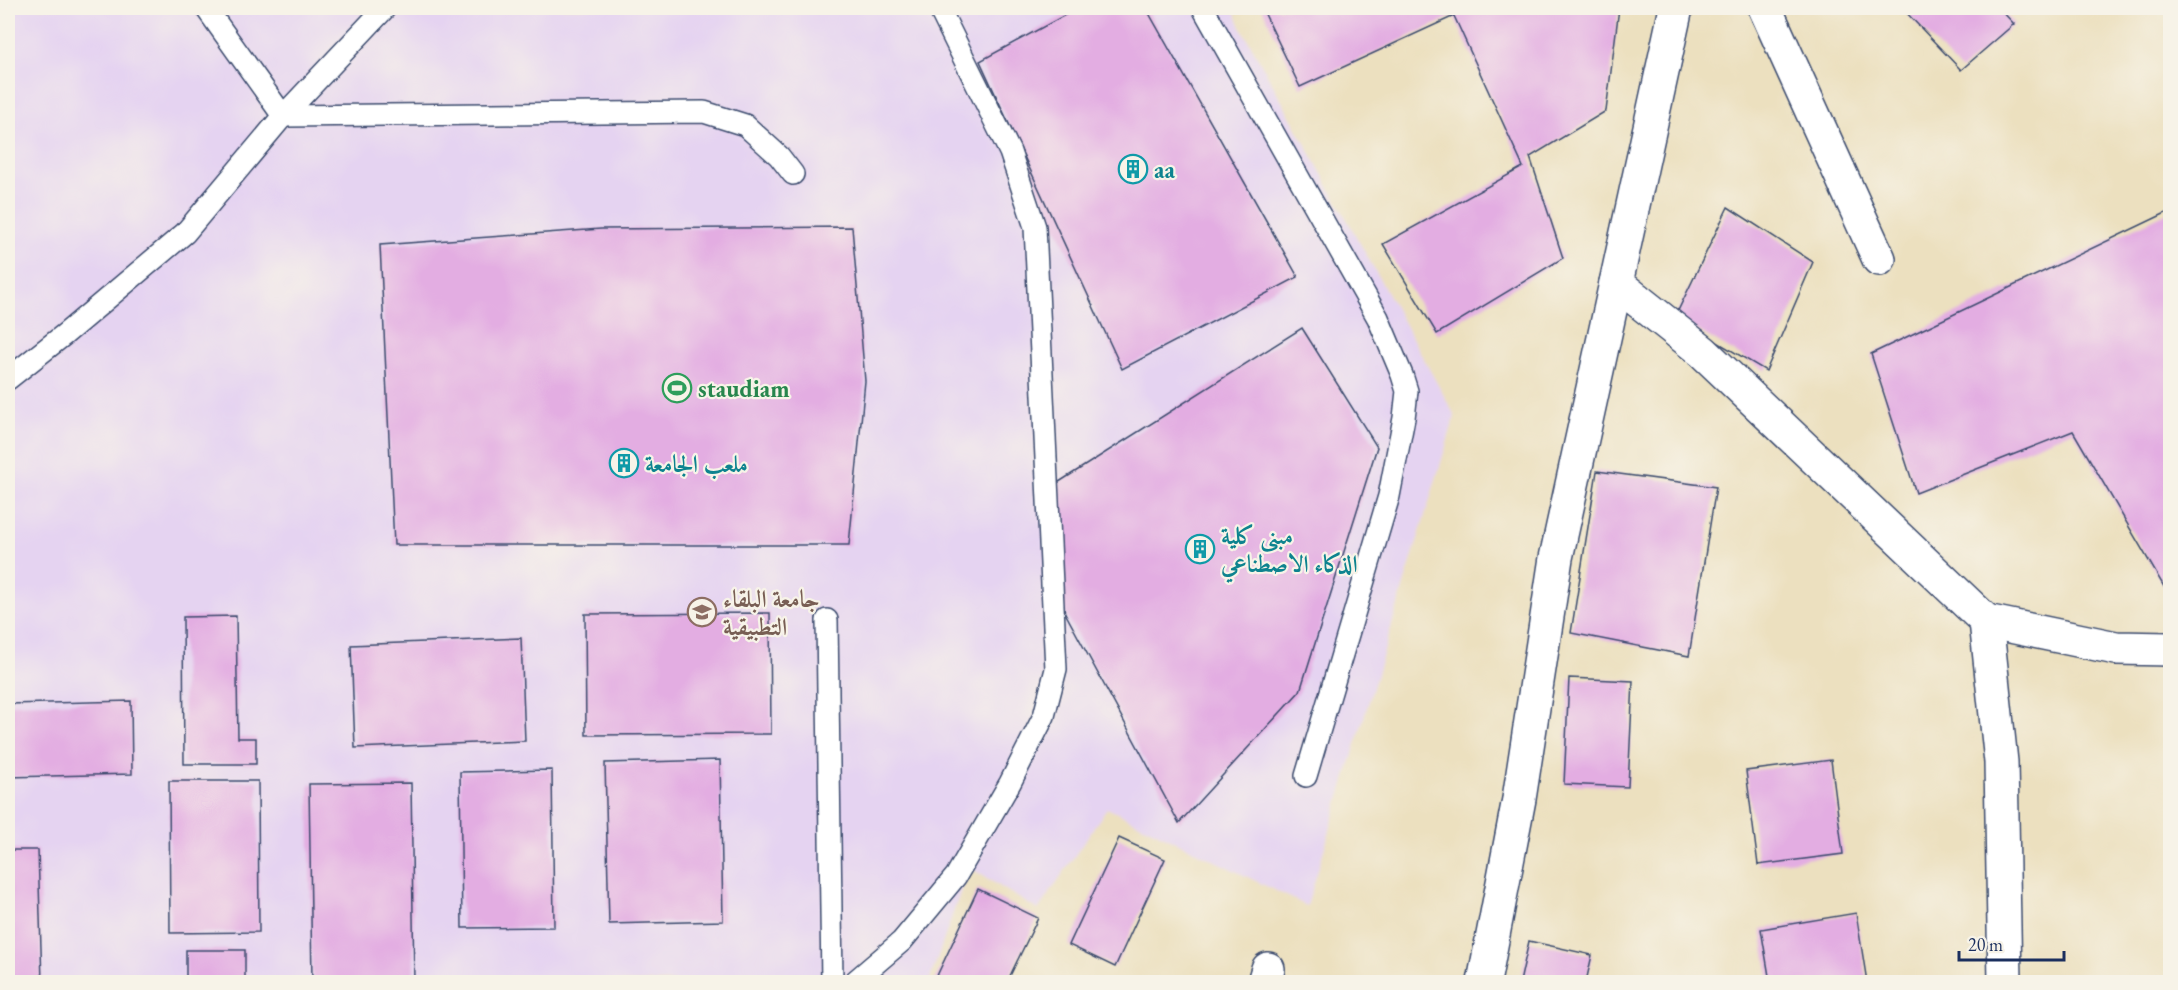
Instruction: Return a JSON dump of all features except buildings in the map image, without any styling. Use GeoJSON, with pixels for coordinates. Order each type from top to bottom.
{"type":"FeatureCollection","features":[{"type":"Feature","properties":{"kind":"street"},"geometry":{"type":"LineString","coordinates":[[1484,982],[1519,799],[1556,558],[1676,8]]}},
{"type":"Feature","properties":{"kind":"street"},"geometry":{"type":"LineString","coordinates":[[1766,8],[1879,259]]}},
{"type":"Feature","properties":{"kind":"street"},"geometry":{"type":"LineString","coordinates":[[1616,283],[1703,352],[1986,621],[2116,648],[2170,649]]}},
{"type":"Feature","properties":{"kind":"street"},"geometry":{"type":"LineString","coordinates":[[1986,621],[2001,762],[2005,982]]}},
{"type":"Feature","properties":{"kind":"lane"},"geometry":{"type":"LineString","coordinates":[[206,8],[283,116]]}},
{"type":"Feature","properties":{"kind":"lane"},"geometry":{"type":"LineString","coordinates":[[8,379],[185,233],[283,116],[385,8]]}},
{"type":"Feature","properties":{"kind":"lane"},"geometry":{"type":"LineString","coordinates":[[854,982],[902,941],[956,876],[1010,783],[1044,716],[1056,669],[1035,227],[1010,152],[939,8]]}},
{"type":"Feature","properties":{"kind":"lane"},"geometry":{"type":"LineString","coordinates":[[1203,8],[1378,318],[1407,391],[1389,496],[1306,776]]}},
{"type":"Feature","properties":{"kind":"lane"},"geometry":{"type":"LineString","coordinates":[[283,116],[704,111],[745,125],[779,156],[793,174]]}},
{"type":"Feature","properties":{"kind":"lane"},"geometry":{"type":"LineString","coordinates":[[828,620],[832,982]]}},
{"type":"Feature","properties":{"kind":"shaded area","name":"جامعة البلقاء التطبيقية"},"geometry":{"type":"Polygon","coordinates":[[[8,8],[1233,8],[1241,27],[1455,416],[1307,906],[1107,808],[1038,910],[969,867],[929,982],[8,982],[8,8]]]}},
{"type":"Feature","properties":{"kind":"place","name":"aa"},"geometry":{"type":"Point","coordinates":[1133,169]}},
{"type":"Feature","properties":{"kind":"place","name":"staudiam"},"geometry":{"type":"Point","coordinates":[677,388]}},
{"type":"Feature","properties":{"kind":"place","name":"ملعب الجامعة"},"geometry":{"type":"Point","coordinates":[624,463]}},
{"type":"Feature","properties":{"kind":"place","name":"مبنى كلية الذكاء الاصطناعي"},"geometry":{"type":"Point","coordinates":[1200,549]}},
{"type":"Feature","properties":{"kind":"place","name":"جامعة البلقاء التطبيقية"},"geometry":{"type":"Point","coordinates":[702,612]}}]}
